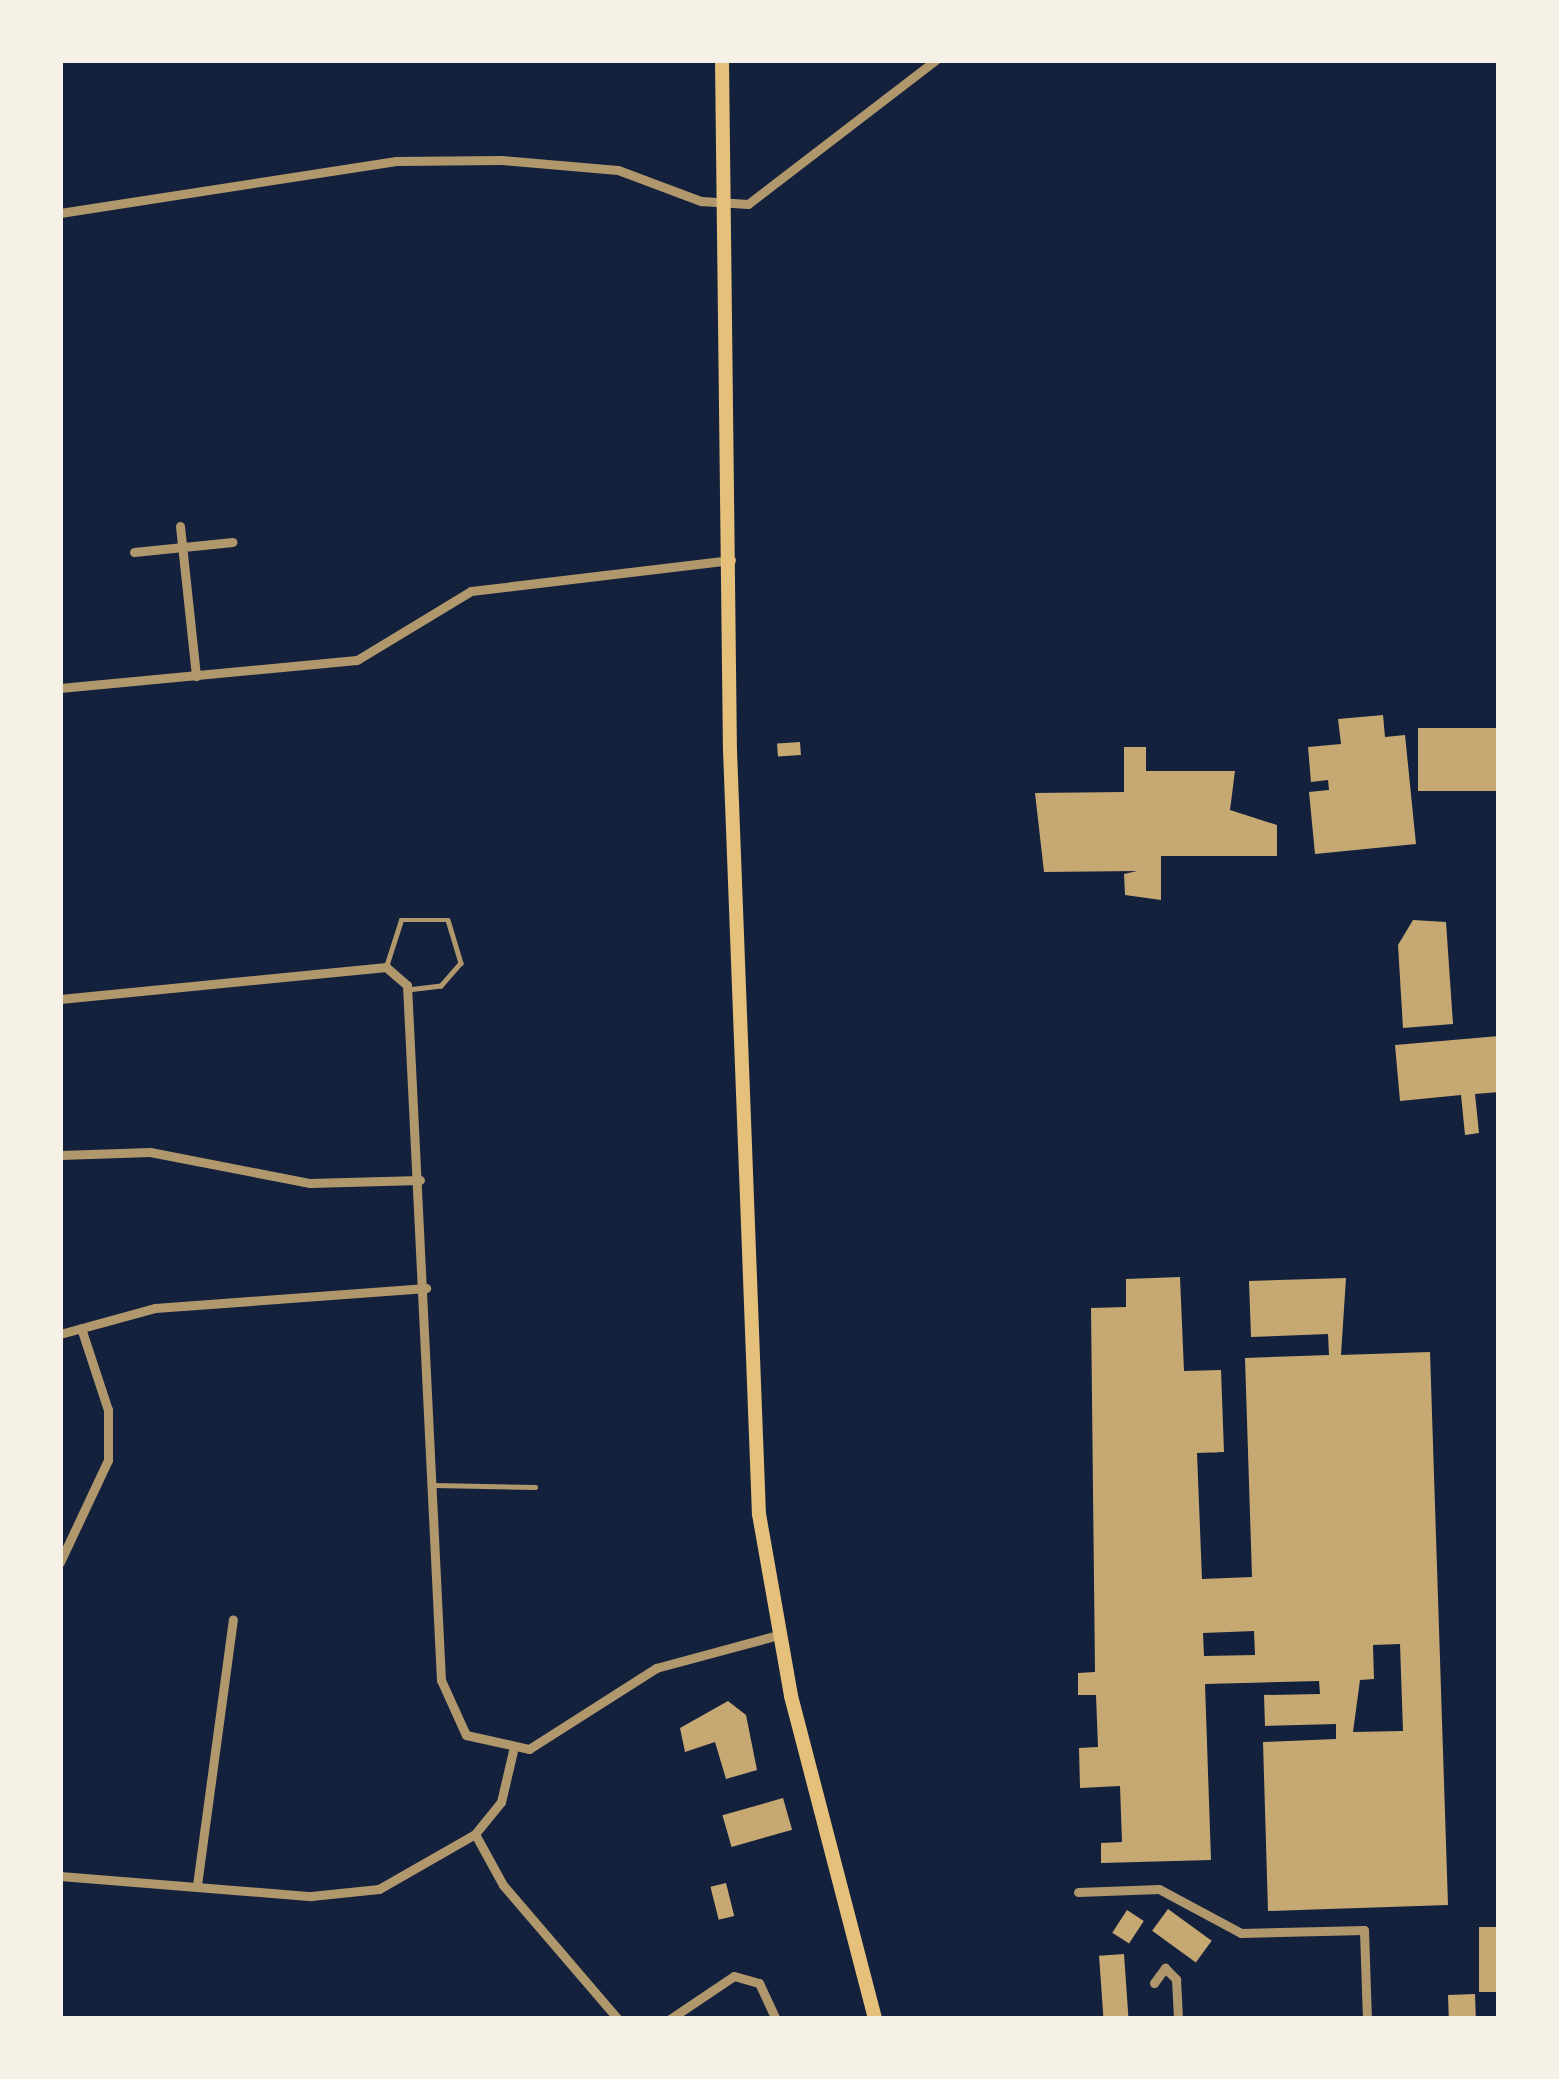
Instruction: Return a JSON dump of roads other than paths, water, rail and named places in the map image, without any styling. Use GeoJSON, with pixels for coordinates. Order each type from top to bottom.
{"type":"FeatureCollection","features":[{"type":"Feature","properties":{"kind":"main road"},"geometry":{"type":"LineString","coordinates":[[722,60],[730,207],[731,560],[754,1427],[778,1635],[875,2019]]}},
{"type":"Feature","properties":{"kind":"street"},"geometry":{"type":"LineString","coordinates":[[60,213],[438,161],[617,170],[730,207],[770,196],[936,60]]}},
{"type":"Feature","properties":{"kind":"street"},"geometry":{"type":"LineString","coordinates":[[181,526],[196,676]]}},
{"type":"Feature","properties":{"kind":"street"},"geometry":{"type":"LineString","coordinates":[[134,552],[232,542]]}},
{"type":"Feature","properties":{"kind":"street"},"geometry":{"type":"LineString","coordinates":[[60,688],[357,660],[472,591],[524,580],[731,560]]}},
{"type":"Feature","properties":{"kind":"street"},"geometry":{"type":"LineString","coordinates":[[60,999],[386,968],[410,990],[433,1485],[449,1714],[479,1744],[513,1751],[656,1668],[778,1635]]}},
{"type":"Feature","properties":{"kind":"street"},"geometry":{"type":"LineString","coordinates":[[60,1155],[150,1152],[310,1184],[420,1180]]}},
{"type":"Feature","properties":{"kind":"street"},"geometry":{"type":"LineString","coordinates":[[60,1334],[155,1308],[426,1288]]}},
{"type":"Feature","properties":{"kind":"street"},"geometry":{"type":"LineString","coordinates":[[60,1562],[108,1460],[108,1410],[81,1328]]}},
{"type":"Feature","properties":{"kind":"street"},"geometry":{"type":"LineString","coordinates":[[197,1885],[233,1619]]}},
{"type":"Feature","properties":{"kind":"street"},"geometry":{"type":"LineString","coordinates":[[60,1876],[379,1889],[475,1834],[501,1802],[513,1751]]}},
{"type":"Feature","properties":{"kind":"street"},"geometry":{"type":"LineString","coordinates":[[475,1834],[503,1885],[619,2019]]}},
{"type":"Feature","properties":{"kind":"street"},"geometry":{"type":"LineString","coordinates":[[1078,1892],[1159,1889],[1241,1933],[1364,1930],[1367,2019]]}},
{"type":"Feature","properties":{"kind":"street"},"geometry":{"type":"LineString","coordinates":[[1154,1983],[1165,1968],[1176,1979],[1178,2019]]}},
{"type":"Feature","properties":{"kind":"street"},"geometry":{"type":"LineString","coordinates":[[670,2019],[734,1976],[758,1983],[776,2019]]}},
{"type":"Feature","properties":{"kind":"lane"},"geometry":{"type":"LineString","coordinates":[[386,968],[401,920],[448,920],[461,963],[441,986],[410,990]]}},
{"type":"Feature","properties":{"kind":"lane"},"geometry":{"type":"LineString","coordinates":[[433,1485],[535,1487]]}}]}
